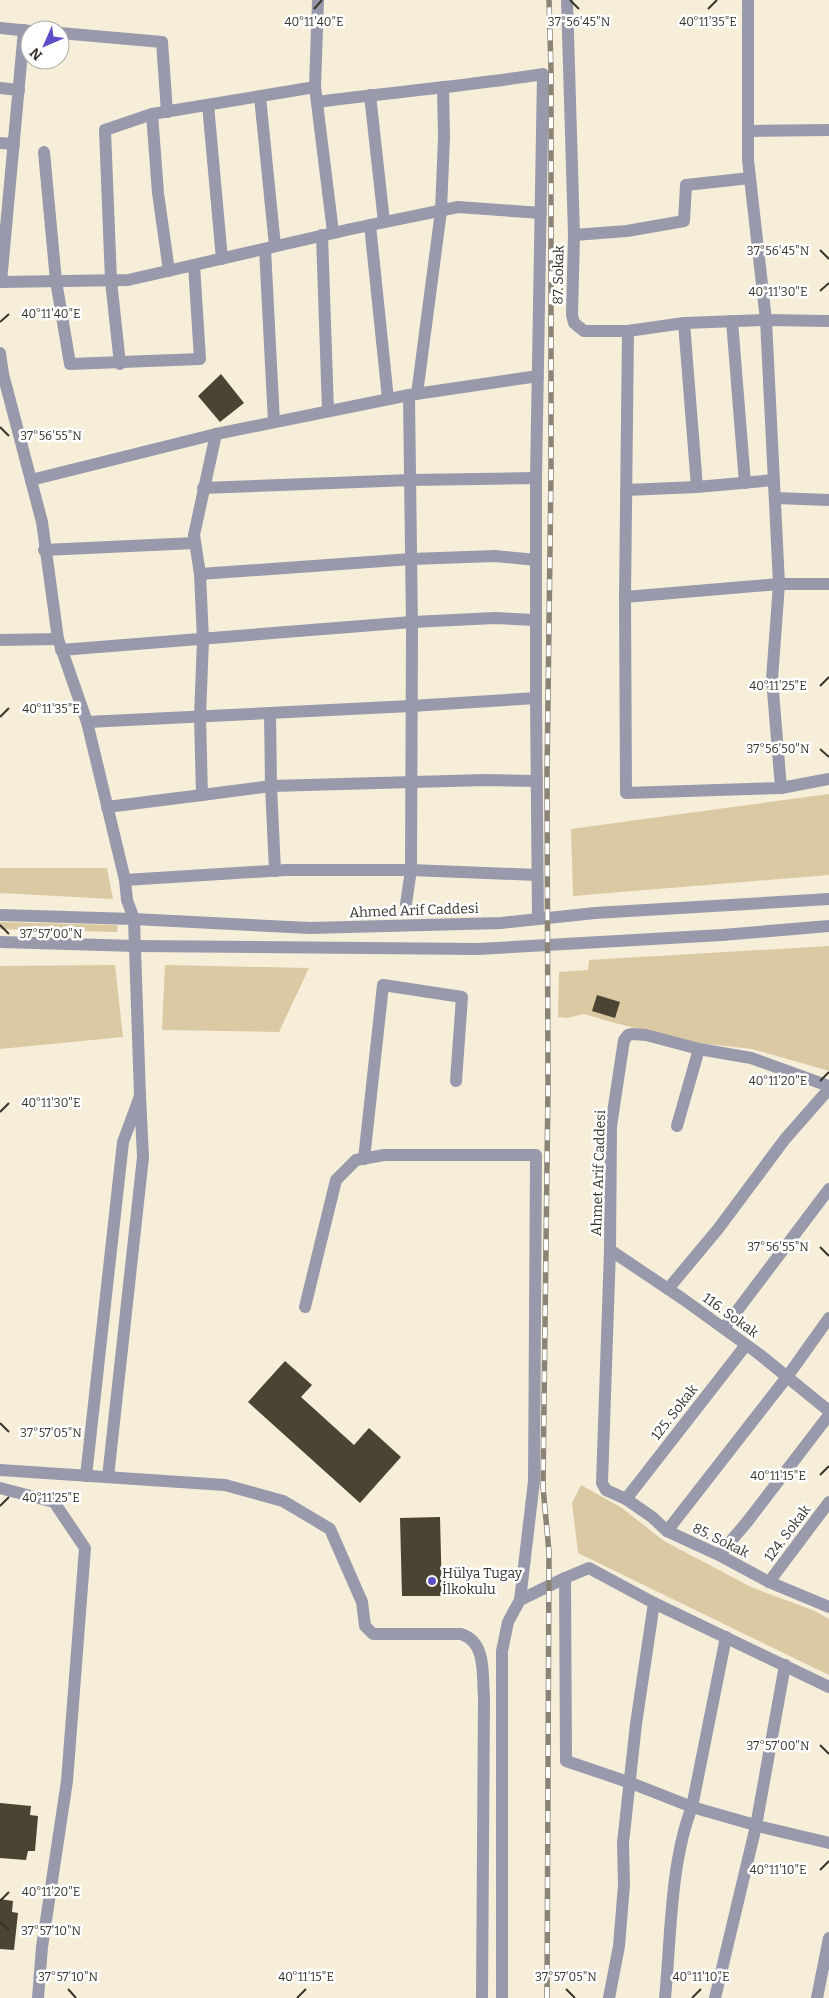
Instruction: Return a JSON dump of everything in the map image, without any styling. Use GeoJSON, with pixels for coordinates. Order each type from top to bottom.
{"type":"FeatureCollection","features":[{"type":"Feature","properties":{"kind":"street"},"geometry":{"type":"LineString","coordinates":[[318,0],[315,88],[328,234],[328,411]]}},
{"type":"Feature","properties":{"kind":"street","name":"87. Sokak"},"geometry":{"type":"LineString","coordinates":[[567,0],[574,235],[572,315],[574,323],[584,330],[628,330],[684,322],[829,321]]}},
{"type":"Feature","properties":{"kind":"street"},"geometry":{"type":"LineString","coordinates":[[748,0],[748,160],[766,320],[779,584],[772,679],[781,788]]}},
{"type":"Feature","properties":{"kind":"street"},"geometry":{"type":"LineString","coordinates":[[0,28],[20,29]]}},
{"type":"Feature","properties":{"kind":"street"},"geometry":{"type":"LineString","coordinates":[[70,34],[162,42],[168,112]]}},
{"type":"Feature","properties":{"kind":"street"},"geometry":{"type":"LineString","coordinates":[[22,70],[2,239],[0,282],[128,280],[328,234],[458,207],[541,212]]}},
{"type":"Feature","properties":{"kind":"street"},"geometry":{"type":"LineString","coordinates":[[317,102],[499,81],[543,74],[536,478],[538,919]]}},
{"type":"Feature","properties":{"kind":"street"},"geometry":{"type":"LineString","coordinates":[[406,904],[411,870],[412,622],[410,480],[413,394],[441,211],[444,137],[443,87]]}},
{"type":"Feature","properties":{"kind":"street"},"geometry":{"type":"LineString","coordinates":[[0,88],[19,90]]}},
{"type":"Feature","properties":{"kind":"street"},"geometry":{"type":"LineString","coordinates":[[120,364],[111,280],[105,130],[152,114],[315,88]]}},
{"type":"Feature","properties":{"kind":"street"},"geometry":{"type":"LineString","coordinates":[[370,95],[384,222]]}},
{"type":"Feature","properties":{"kind":"street"},"geometry":{"type":"LineString","coordinates":[[260,96],[270,248],[274,422]]}},
{"type":"Feature","properties":{"kind":"street"},"geometry":{"type":"LineString","coordinates":[[208,105],[222,259]]}},
{"type":"Feature","properties":{"kind":"street"},"geometry":{"type":"LineString","coordinates":[[152,114],[158,193],[169,271]]}},
{"type":"Feature","properties":{"kind":"street"},"geometry":{"type":"LineString","coordinates":[[748,131],[829,130]]}},
{"type":"Feature","properties":{"kind":"street"},"geometry":{"type":"LineString","coordinates":[[0,143],[14,144]]}},
{"type":"Feature","properties":{"kind":"street"},"geometry":{"type":"LineString","coordinates":[[44,152],[56,281],[70,364],[120,364],[200,359],[194,265]]}},
{"type":"Feature","properties":{"kind":"street"},"geometry":{"type":"LineString","coordinates":[[574,235],[627,231],[684,221],[686,185],[750,178]]}},
{"type":"Feature","properties":{"kind":"street"},"geometry":{"type":"LineString","coordinates":[[370,225],[388,399]]}},
{"type":"Feature","properties":{"kind":"street"},"geometry":{"type":"LineString","coordinates":[[732,321],[746,482]]}},
{"type":"Feature","properties":{"kind":"street"},"geometry":{"type":"LineString","coordinates":[[684,322],[697,487]]}},
{"type":"Feature","properties":{"kind":"street"},"geometry":{"type":"LineString","coordinates":[[628,330],[625,597],[626,793],[781,788],[829,779]]}},
{"type":"Feature","properties":{"kind":"street"},"geometry":{"type":"LineString","coordinates":[[0,353],[3,374],[42,522],[44,550],[59,645],[87,722],[125,880],[127,900],[134,919],[143,1157],[108,1477]]}},
{"type":"Feature","properties":{"kind":"street"},"geometry":{"type":"LineString","coordinates":[[31,480],[216,434],[274,422],[413,394],[538,376]]}},
{"type":"Feature","properties":{"kind":"street"},"geometry":{"type":"LineString","coordinates":[[202,795],[200,716],[203,640],[200,574],[194,535],[216,434]]}},
{"type":"Feature","properties":{"kind":"street"},"geometry":{"type":"LineString","coordinates":[[203,488],[410,480],[536,478]]}},
{"type":"Feature","properties":{"kind":"street"},"geometry":{"type":"LineString","coordinates":[[626,490],[697,487],[774,480]]}},
{"type":"Feature","properties":{"kind":"street"},"geometry":{"type":"LineString","coordinates":[[775,498],[829,500]]}},
{"type":"Feature","properties":{"kind":"street"},"geometry":{"type":"LineString","coordinates":[[44,550],[195,544]]}},
{"type":"Feature","properties":{"kind":"street"},"geometry":{"type":"LineString","coordinates":[[200,574],[411,559],[495,556],[536,560]]}},
{"type":"Feature","properties":{"kind":"street"},"geometry":{"type":"LineString","coordinates":[[625,597],[779,584],[829,584]]}},
{"type":"Feature","properties":{"kind":"street"},"geometry":{"type":"LineString","coordinates":[[0,640],[59,645],[203,640],[412,622],[494,618],[536,620]]}},
{"type":"Feature","properties":{"kind":"street"},"geometry":{"type":"LineString","coordinates":[[87,722],[536,698]]}},
{"type":"Feature","properties":{"kind":"street"},"geometry":{"type":"LineString","coordinates":[[270,713],[270,786],[274,870]]}},
{"type":"Feature","properties":{"kind":"street"},"geometry":{"type":"LineString","coordinates":[[107,807],[270,786],[485,780],[536,781]]}},
{"type":"Feature","properties":{"kind":"street"},"geometry":{"type":"LineString","coordinates":[[125,880],[274,870],[411,870],[537,875]]}},
{"type":"Feature","properties":{"kind":"street","name":"Ahmed Arif Caddesi"},"geometry":{"type":"LineString","coordinates":[[0,916],[134,919],[310,928],[501,923],[595,913],[829,900]]}},
{"type":"Feature","properties":{"kind":"street"},"geometry":{"type":"LineString","coordinates":[[0,942],[136,946],[478,949],[722,935],[829,926]]}},
{"type":"Feature","properties":{"kind":"street"},"geometry":{"type":"LineString","coordinates":[[364,1159],[382,985],[462,997],[456,1081]]}},
{"type":"Feature","properties":{"kind":"street","name":"Ahmet Arif Caddesi"},"geometry":{"type":"LineString","coordinates":[[606,1490],[602,1483],[612,1126],[624,1040],[628,1035],[646,1035],[698,1049],[751,1058],[829,1088]]}},
{"type":"Feature","properties":{"kind":"street"},"geometry":{"type":"LineString","coordinates":[[678,1126],[698,1049]]}},
{"type":"Feature","properties":{"kind":"street"},"geometry":{"type":"LineString","coordinates":[[668,1289],[718,1229],[785,1139],[829,1088]]}},
{"type":"Feature","properties":{"kind":"street"},"geometry":{"type":"LineString","coordinates":[[86,1476],[123,1142],[140,1096]]}},
{"type":"Feature","properties":{"kind":"street"},"geometry":{"type":"LineString","coordinates":[[305,1307],[336,1180],[356,1160],[384,1155],[536,1155],[534,1481],[520,1600],[508,1622],[502,1651],[502,1998]]}},
{"type":"Feature","properties":{"kind":"street"},"geometry":{"type":"LineString","coordinates":[[724,1328],[829,1189]]}},
{"type":"Feature","properties":{"kind":"street","name":"116. Sokak"},"geometry":{"type":"LineString","coordinates":[[610,1250],[746,1344],[829,1411]]}},
{"type":"Feature","properties":{"kind":"street"},"geometry":{"type":"LineString","coordinates":[[667,1532],[787,1377],[829,1318]]}},
{"type":"Feature","properties":{"kind":"street","name":"125. Sokak"},"geometry":{"type":"LineString","coordinates":[[626,1499],[746,1344]]}},
{"type":"Feature","properties":{"kind":"street"},"geometry":{"type":"LineString","coordinates":[[719,1554],[747,1522],[829,1415]]}},
{"type":"Feature","properties":{"kind":"street"},"geometry":{"type":"LineString","coordinates":[[0,1470],[225,1485],[283,1502],[330,1529],[362,1602],[365,1626],[373,1634],[461,1634],[471,1637],[480,1650],[484,1697],[482,1998]]}},
{"type":"Feature","properties":{"kind":"street"},"geometry":{"type":"LineString","coordinates":[[0,1488],[54,1502],[84,1548],[66,1781],[42,1947],[38,1998]]}},
{"type":"Feature","properties":{"kind":"street","name":"85. Sokak"},"geometry":{"type":"LineString","coordinates":[[606,1490],[626,1499],[652,1517],[667,1532],[719,1554],[768,1582],[827,1602]]}},
{"type":"Feature","properties":{"kind":"street","name":"124. Sokak"},"geometry":{"type":"LineString","coordinates":[[768,1582],[829,1502]]}},
{"type":"Feature","properties":{"kind":"street"},"geometry":{"type":"LineString","coordinates":[[520,1600],[589,1568],[654,1603],[829,1687]]}},
{"type":"Feature","properties":{"kind":"street"},"geometry":{"type":"LineString","coordinates":[[565,1578],[566,1761],[631,1783],[692,1807],[756,1826],[829,1843]]}},
{"type":"Feature","properties":{"kind":"street"},"geometry":{"type":"LineString","coordinates":[[609,1998],[619,1946],[624,1885],[623,1843],[636,1724],[654,1603]]}},
{"type":"Feature","properties":{"kind":"street"},"geometry":{"type":"LineString","coordinates":[[665,1998],[678,1862],[686,1823],[692,1807],[726,1637]]}},
{"type":"Feature","properties":{"kind":"street"},"geometry":{"type":"LineString","coordinates":[[715,1998],[756,1826],[785,1665]]}},
{"type":"Feature","properties":{"kind":"street"},"geometry":{"type":"LineString","coordinates":[[817,1998],[829,1938]]}},
{"type":"Feature","properties":{"kind":"shaded area"},"geometry":{"type":"Polygon","coordinates":[[[829,794],[829,875],[573,896],[571,829],[829,794]]]}},
{"type":"Feature","properties":{"kind":"shaded area"},"geometry":{"type":"Polygon","coordinates":[[[0,868],[107,868],[113,899],[0,893],[0,868]]]}},
{"type":"Feature","properties":{"kind":"shaded area"},"geometry":{"type":"Polygon","coordinates":[[[0,922],[118,925],[117,932],[0,929],[0,922]]]}},
{"type":"Feature","properties":{"kind":"shaded area"},"geometry":{"type":"Polygon","coordinates":[[[829,946],[829,1071],[752,1049],[698,1043],[584,1014],[567,1018],[558,1017],[559,972],[588,970],[589,960],[829,946]]]}},
{"type":"Feature","properties":{"kind":"shaded area"},"geometry":{"type":"Polygon","coordinates":[[[115,965],[123,1037],[0,1049],[0,966],[115,965]]]}},
{"type":"Feature","properties":{"kind":"shaded area"},"geometry":{"type":"Polygon","coordinates":[[[165,965],[309,968],[279,1032],[162,1030],[165,965]]]}},
{"type":"Feature","properties":{"kind":"shaded area"},"geometry":{"type":"Polygon","coordinates":[[[581,1485],[622,1508],[664,1541],[751,1587],[815,1611],[829,1619],[829,1675],[578,1553],[572,1503],[581,1485]]]}},
{"type":"Feature","properties":{"kind":"building"},"geometry":{"type":"Polygon","coordinates":[[[221,374],[244,403],[220,422],[198,396],[221,374]]]}},
{"type":"Feature","properties":{"kind":"building"},"geometry":{"type":"Polygon","coordinates":[[[597,995],[620,1002],[615,1018],[592,1011],[597,995]]]}},
{"type":"Feature","properties":{"kind":"building"},"geometry":{"type":"Polygon","coordinates":[[[285,1361],[312,1385],[301,1397],[354,1445],[369,1428],[401,1457],[360,1503],[248,1402],[285,1361]]]}},
{"type":"Feature","properties":{"kind":"building"},"geometry":{"type":"Polygon","coordinates":[[[440,1517],[442,1596],[402,1596],[400,1518],[440,1517]]]}},
{"type":"Feature","properties":{"kind":"building"},"geometry":{"type":"Polygon","coordinates":[[[0,1803],[31,1806],[30,1815],[38,1816],[35,1851],[28,1851],[26,1860],[0,1858],[0,1803]]]}},
{"type":"Feature","properties":{"kind":"building"},"geometry":{"type":"Polygon","coordinates":[[[0,1899],[13,1901],[12,1912],[18,1913],[14,1950],[0,1949],[0,1899]]]}},
{"type":"Feature","properties":{"kind":"railway"},"geometry":{"type":"LineString","coordinates":[[547,1998],[549,1552],[543,1487],[548,1086],[547,775],[551,475],[551,70],[549,0]]}},
{"type":"Feature","properties":{"kind":"place","name":"Hülya Tugay İlkokulu"},"geometry":{"type":"Point","coordinates":[432,1581]}}]}
